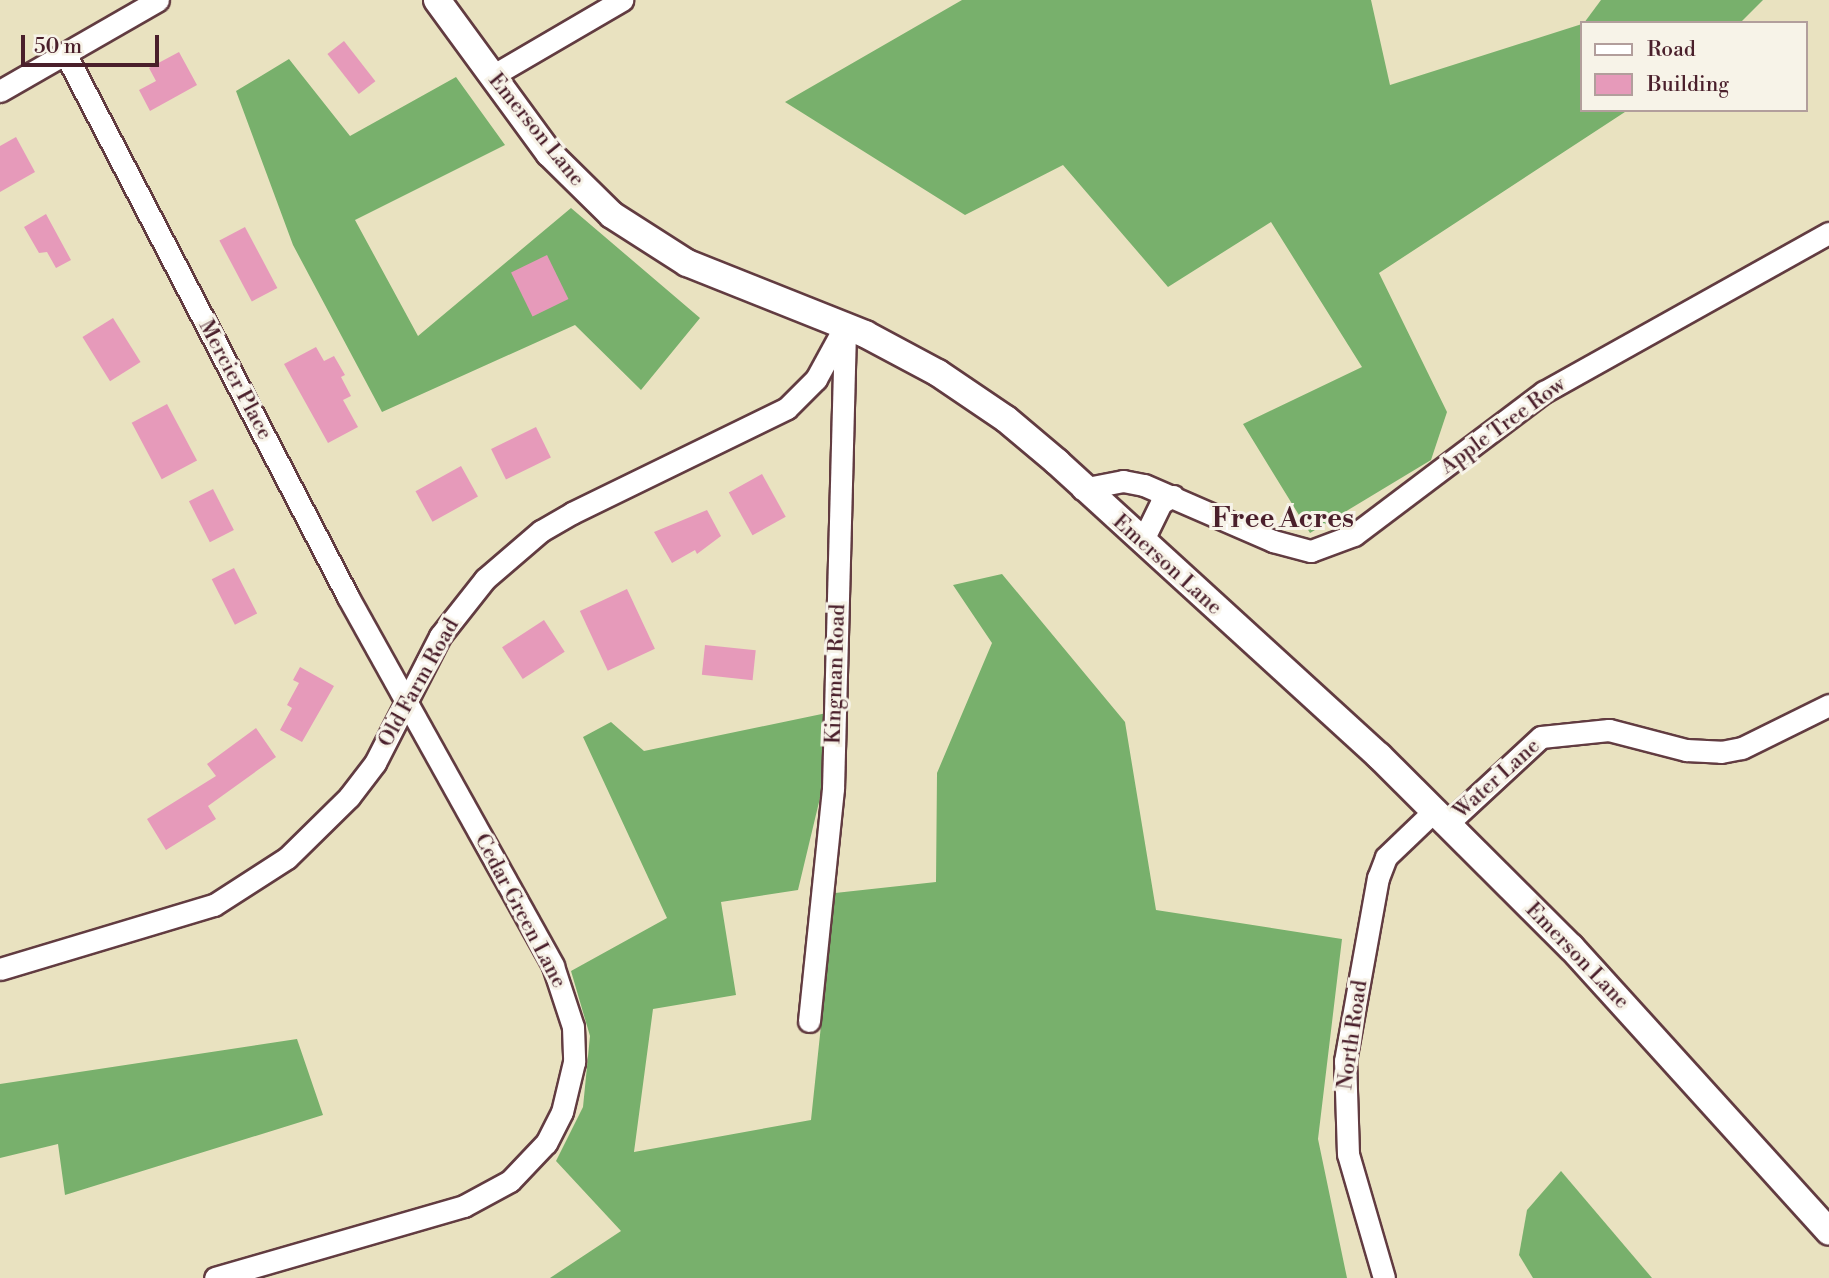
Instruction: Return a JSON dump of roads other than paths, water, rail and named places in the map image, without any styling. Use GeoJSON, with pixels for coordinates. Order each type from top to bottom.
{"type":"FeatureCollection","features":[{"type":"Feature","properties":{"kind":"street"},"geometry":{"type":"LineString","coordinates":[[0,91],[158,0]]}},
{"type":"Feature","properties":{"kind":"street","name":"Emerson Lane"},"geometry":{"type":"LineString","coordinates":[[437,0],[492,76],[579,186],[648,241],[719,278],[845,326],[937,373],[994,411],[1142,542],[1441,817],[1571,947],[1829,1233]]}},
{"type":"Feature","properties":{"kind":"street"},"geometry":{"type":"LineString","coordinates":[[492,76],[622,0]]}},
{"type":"Feature","properties":{"kind":"street","name":"Mercier Place"},"geometry":{"type":"LineString","coordinates":[[66,55],[407,704]]}},
{"type":"Feature","properties":{"kind":"street","name":"Apple Tree Row"},"geometry":{"type":"LineString","coordinates":[[1082,489],[1123,481],[1143,485],[1262,536],[1311,551],[1354,535],[1544,392],[1829,233]]}},
{"type":"Feature","properties":{"kind":"street","name":"Old Farm Road"},"geometry":{"type":"LineString","coordinates":[[0,970],[214,905],[251,884],[287,858],[349,797],[407,704],[447,626],[512,554],[572,513],[787,408],[816,379],[845,326]]}},
{"type":"Feature","properties":{"kind":"street","name":"Kingman Road"},"geometry":{"type":"LineString","coordinates":[[809,1021],[833,789],[845,326]]}},
{"type":"Feature","properties":{"kind":"street"},"geometry":{"type":"LineString","coordinates":[[1142,542],[1161,503],[1173,496]]}},
{"type":"Feature","properties":{"kind":"street","name":"Cedar Green Lane"},"geometry":{"type":"LineString","coordinates":[[215,1278],[480,1199],[510,1181],[535,1157],[568,1096],[575,1045],[565,993],[407,704]]}},
{"type":"Feature","properties":{"kind":"street","name":"Water Lane"},"geometry":{"type":"LineString","coordinates":[[1441,817],[1541,737],[1609,730],[1686,750],[1721,752],[1742,748],[1829,705]]}},
{"type":"Feature","properties":{"kind":"street","name":"North Road"},"geometry":{"type":"LineString","coordinates":[[1384,1278],[1348,1154],[1345,1061],[1378,878],[1386,857],[1441,817]]}},
{"type":"Feature","properties":{"kind":"district","name":"Free Acres"},"geometry":{"type":"Point","coordinates":[1283,519]}}]}
